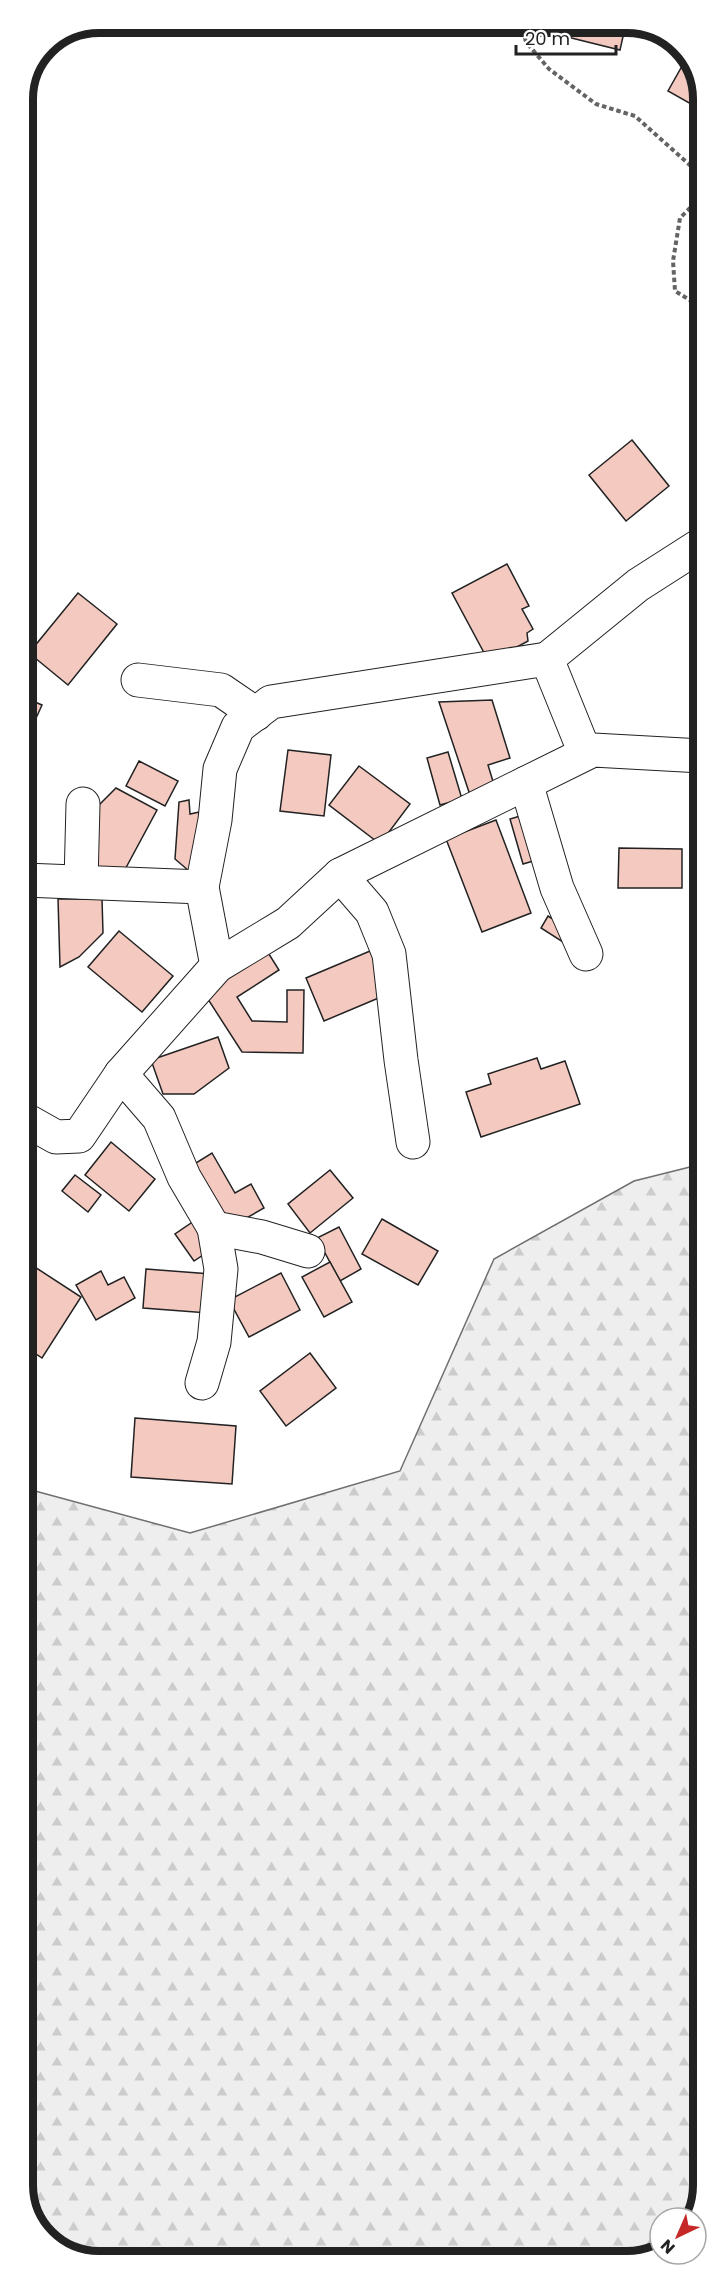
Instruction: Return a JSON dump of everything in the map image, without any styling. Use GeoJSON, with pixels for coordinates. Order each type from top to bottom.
{"type":"FeatureCollection","features":[{"type":"Feature","properties":{"kind":"street"},"geometry":{"type":"LineString","coordinates":[[218,966],[202,887],[220,769],[238,727],[271,702],[547,659],[639,585],[693,549]]}},
{"type":"Feature","properties":{"kind":"street"},"geometry":{"type":"LineString","coordinates":[[547,659],[585,753]]}},
{"type":"Feature","properties":{"kind":"street"},"geometry":{"type":"LineString","coordinates":[[138,680],[221,690],[256,714]]}},
{"type":"Feature","properties":{"kind":"street"},"geometry":{"type":"LineString","coordinates":[[33,1124],[56,1137],[79,1136],[121,1074],[218,966],[288,923],[340,875],[585,753],[594,750],[693,756]]}},
{"type":"Feature","properties":{"kind":"street"},"geometry":{"type":"LineString","coordinates":[[526,783],[557,888],[586,954]]}},
{"type":"Feature","properties":{"kind":"street"},"geometry":{"type":"LineString","coordinates":[[81,882],[83,804]]}},
{"type":"Feature","properties":{"kind":"street"},"geometry":{"type":"LineString","coordinates":[[340,875],[372,912],[389,954],[413,1142]]}},
{"type":"Feature","properties":{"kind":"street"},"geometry":{"type":"LineString","coordinates":[[33,880],[202,887]]}},
{"type":"Feature","properties":{"kind":"street"},"geometry":{"type":"LineString","coordinates":[[121,1074],[159,1118],[184,1178],[214,1228],[221,1269],[214,1342],[202,1383]]}},
{"type":"Feature","properties":{"kind":"street"},"geometry":{"type":"LineString","coordinates":[[214,1228],[262,1237],[308,1251]]}},
{"type":"Feature","properties":{"kind":"path"},"geometry":{"type":"LineString","coordinates":[[524,33],[526,42],[549,69],[596,104],[635,116],[693,168]]}},
{"type":"Feature","properties":{"kind":"path"},"geometry":{"type":"LineString","coordinates":[[693,205],[680,218],[673,261],[675,291],[693,302]]}},
{"type":"Feature","properties":{"kind":"green space"},"geometry":{"type":"Polygon","coordinates":[[[693,1166],[693,2185],[689,2206],[648,2206],[648,2248],[627,2251],[95,2251],[74,2246],[55,2235],[42,2218],[35,2202],[33,2185],[33,1490],[190,1533],[400,1471],[494,1259],[634,1181],[693,1166]]]}},
{"type":"Feature","properties":{"kind":"building"},"geometry":{"type":"Polygon","coordinates":[[[551,33],[624,33],[620,50],[551,33]]]}},
{"type":"Feature","properties":{"kind":"building"},"geometry":{"type":"Polygon","coordinates":[[[642,35],[660,42],[675,53],[642,35]]]}},
{"type":"Feature","properties":{"kind":"building"},"geometry":{"type":"Polygon","coordinates":[[[683,64],[691,82],[693,100],[691,104],[668,91],[683,64]]]}},
{"type":"Feature","properties":{"kind":"building"},"geometry":{"type":"Polygon","coordinates":[[[632,440],[669,486],[626,521],[589,475],[632,440]]]}},
{"type":"Feature","properties":{"kind":"building"},"geometry":{"type":"Polygon","coordinates":[[[507,564],[529,606],[522,609],[533,629],[527,633],[528,641],[489,662],[452,593],[507,564]]]}},
{"type":"Feature","properties":{"kind":"building"},"geometry":{"type":"Polygon","coordinates":[[[78,593],[117,624],[68,685],[33,656],[33,648],[78,593]]]}},
{"type":"Feature","properties":{"kind":"building"},"geometry":{"type":"Polygon","coordinates":[[[492,700],[510,758],[488,765],[495,788],[470,795],[439,702],[492,700]]]}},
{"type":"Feature","properties":{"kind":"building"},"geometry":{"type":"Polygon","coordinates":[[[33,701],[42,705],[33,725],[33,701]]]}},
{"type":"Feature","properties":{"kind":"building"},"geometry":{"type":"Polygon","coordinates":[[[288,750],[331,755],[324,816],[280,811],[288,750]]]}},
{"type":"Feature","properties":{"kind":"building"},"geometry":{"type":"Polygon","coordinates":[[[448,752],[462,799],[440,805],[427,758],[448,752]]]}},
{"type":"Feature","properties":{"kind":"building"},"geometry":{"type":"Polygon","coordinates":[[[139,761],[178,781],[165,806],[126,786],[139,761]]]}},
{"type":"Feature","properties":{"kind":"building"},"geometry":{"type":"Polygon","coordinates":[[[359,766],[410,804],[380,844],[329,805],[359,766]]]}},
{"type":"Feature","properties":{"kind":"building"},"geometry":{"type":"Polygon","coordinates":[[[116,788],[157,810],[122,875],[93,873],[93,811],[116,788]]]}},
{"type":"Feature","properties":{"kind":"building"},"geometry":{"type":"Polygon","coordinates":[[[189,800],[190,814],[204,811],[189,871],[175,859],[179,802],[189,800]]]}},
{"type":"Feature","properties":{"kind":"building"},"geometry":{"type":"Polygon","coordinates":[[[527,814],[540,859],[523,864],[510,819],[527,814]]]}},
{"type":"Feature","properties":{"kind":"building"},"geometry":{"type":"Polygon","coordinates":[[[496,820],[531,913],[482,932],[446,839],[496,820]]]}},
{"type":"Feature","properties":{"kind":"building"},"geometry":{"type":"Polygon","coordinates":[[[619,848],[682,849],[682,888],[618,888],[619,848]]]}},
{"type":"Feature","properties":{"kind":"building"},"geometry":{"type":"Polygon","coordinates":[[[58,899],[102,899],[103,933],[79,957],[60,967],[58,899]]]}},
{"type":"Feature","properties":{"kind":"building"},"geometry":{"type":"Polygon","coordinates":[[[548,916],[573,932],[566,944],[541,928],[548,916]]]}},
{"type":"Feature","properties":{"kind":"building"},"geometry":{"type":"Polygon","coordinates":[[[119,931],[173,976],[142,1012],[88,967],[119,931]]]}},
{"type":"Feature","properties":{"kind":"building"},"geometry":{"type":"Polygon","coordinates":[[[267,951],[279,970],[237,997],[252,1021],[287,1022],[287,990],[304,990],[303,1053],[242,1052],[204,993],[267,951]]]}},
{"type":"Feature","properties":{"kind":"building"},"geometry":{"type":"Polygon","coordinates":[[[370,951],[388,994],[324,1021],[306,978],[370,951]]]}},
{"type":"Feature","properties":{"kind":"building"},"geometry":{"type":"Polygon","coordinates":[[[218,1037],[229,1068],[194,1094],[163,1094],[151,1060],[218,1037]]]}},
{"type":"Feature","properties":{"kind":"building"},"geometry":{"type":"Polygon","coordinates":[[[537,1058],[541,1069],[565,1061],[580,1104],[481,1137],[466,1092],[491,1084],[488,1074],[537,1058]]]}},
{"type":"Feature","properties":{"kind":"building"},"geometry":{"type":"Polygon","coordinates":[[[111,1142],[155,1179],[129,1211],[85,1175],[111,1142]]]}},
{"type":"Feature","properties":{"kind":"building"},"geometry":{"type":"Polygon","coordinates":[[[212,1153],[235,1193],[251,1184],[264,1208],[236,1224],[221,1217],[191,1166],[212,1153]]]}},
{"type":"Feature","properties":{"kind":"building"},"geometry":{"type":"Polygon","coordinates":[[[330,1170],[353,1198],[310,1233],[288,1204],[330,1170]]]}},
{"type":"Feature","properties":{"kind":"building"},"geometry":{"type":"Polygon","coordinates":[[[75,1175],[101,1195],[88,1212],[62,1191],[75,1175]]]}},
{"type":"Feature","properties":{"kind":"building"},"geometry":{"type":"Polygon","coordinates":[[[197,1219],[215,1247],[194,1261],[175,1234],[197,1219]]]}},
{"type":"Feature","properties":{"kind":"building"},"geometry":{"type":"Polygon","coordinates":[[[382,1219],[438,1251],[418,1285],[362,1254],[382,1219]]]}},
{"type":"Feature","properties":{"kind":"building"},"geometry":{"type":"Polygon","coordinates":[[[339,1227],[361,1269],[340,1281],[317,1238],[339,1227]]]}},
{"type":"Feature","properties":{"kind":"building"},"geometry":{"type":"Polygon","coordinates":[[[330,1262],[352,1302],[324,1317],[302,1277],[330,1262]]]}},
{"type":"Feature","properties":{"kind":"building"},"geometry":{"type":"Polygon","coordinates":[[[33,1266],[81,1297],[42,1358],[33,1352],[33,1266]]]}},
{"type":"Feature","properties":{"kind":"building"},"geometry":{"type":"Polygon","coordinates":[[[146,1269],[211,1274],[208,1313],[143,1308],[146,1269]]]}},
{"type":"Feature","properties":{"kind":"building"},"geometry":{"type":"Polygon","coordinates":[[[101,1271],[108,1285],[124,1277],[135,1298],[96,1320],[76,1285],[101,1271]]]}},
{"type":"Feature","properties":{"kind":"building"},"geometry":{"type":"Polygon","coordinates":[[[281,1273],[300,1310],[249,1337],[229,1300],[281,1273]]]}},
{"type":"Feature","properties":{"kind":"building"},"geometry":{"type":"Polygon","coordinates":[[[310,1353],[336,1388],[286,1426],[260,1391],[310,1353]]]}},
{"type":"Feature","properties":{"kind":"building"},"geometry":{"type":"Polygon","coordinates":[[[135,1418],[236,1426],[232,1484],[131,1477],[135,1418]]]}}]}
